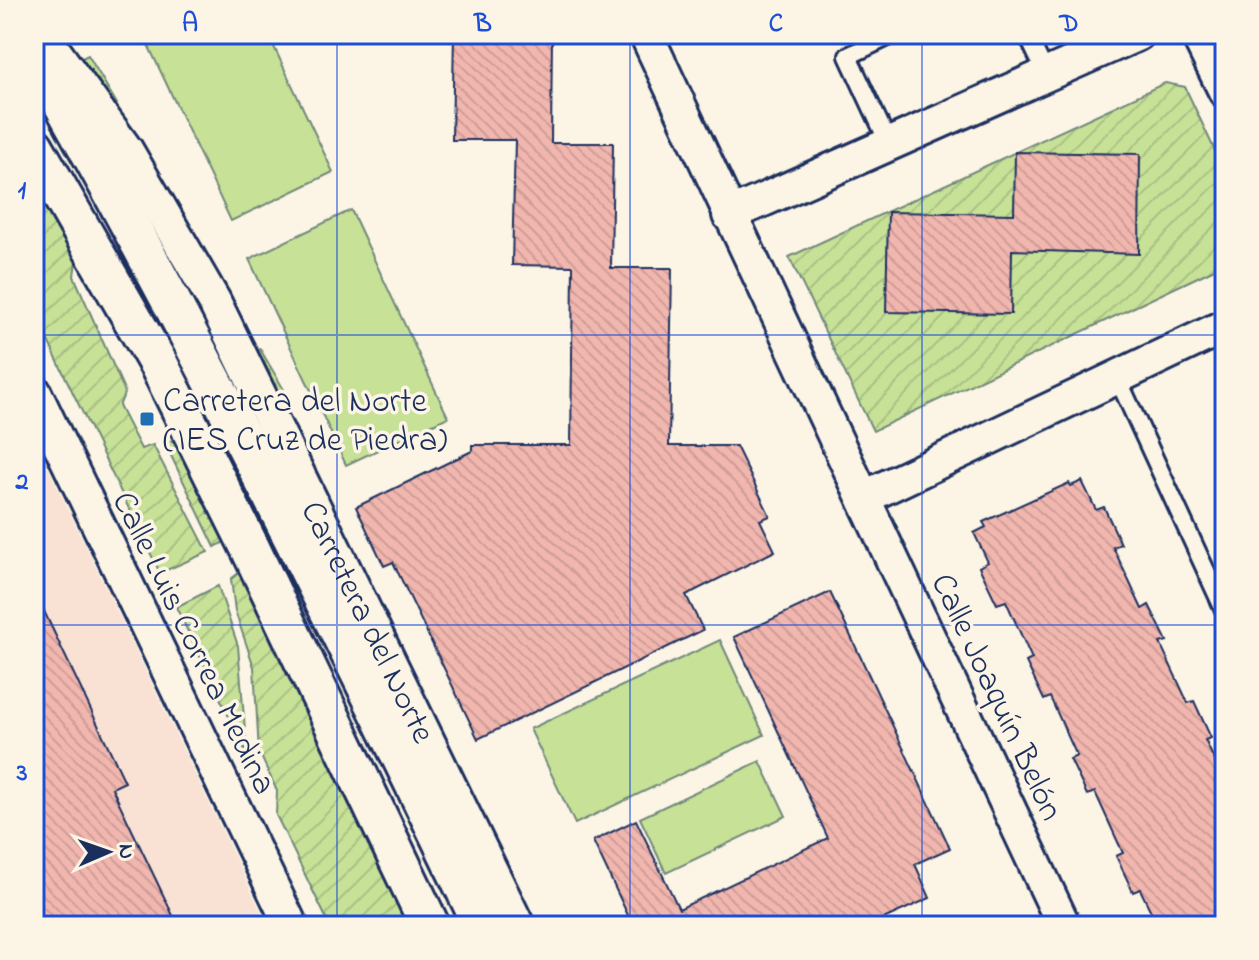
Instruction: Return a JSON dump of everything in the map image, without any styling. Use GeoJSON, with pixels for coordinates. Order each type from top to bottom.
{"type":"FeatureCollection","features":[{"type":"Feature","properties":{"kind":"street","name":"Carretera del Norte"},"geometry":{"type":"LineString","coordinates":[[42,34],[127,151],[214,301],[518,926]]}},
{"type":"Feature","properties":{"kind":"street"},"geometry":{"type":"LineString","coordinates":[[729,215],[1138,34]]}},
{"type":"Feature","properties":{"kind":"street"},"geometry":{"type":"LineString","coordinates":[[1197,34],[1225,91]]}},
{"type":"Feature","properties":{"kind":"street","name":"Calle Joaquín Belón"},"geometry":{"type":"LineString","coordinates":[[649,35],[729,215],[865,497],[1064,926]]}},
{"type":"Feature","properties":{"kind":"street","name":"Carretera del Norte"},"geometry":{"type":"LineString","coordinates":[[34,52],[139,235],[292,530],[483,926]]}},
{"type":"Feature","properties":{"kind":"street"},"geometry":{"type":"LineString","coordinates":[[34,147],[159,365],[430,926]]}},
{"type":"Feature","properties":{"kind":"street"},"geometry":{"type":"LineString","coordinates":[[865,497],[1117,377],[1223,333]]}},
{"type":"Feature","properties":{"kind":"street","name":"Calle Luis Correa Medina"},"geometry":{"type":"LineString","coordinates":[[34,391],[291,926]]}},
{"type":"Feature","properties":{"kind":"lane"},"geometry":{"type":"LineString","coordinates":[[889,144],[848,56],[894,34]]}},
{"type":"Feature","properties":{"kind":"lane"},"geometry":{"type":"LineString","coordinates":[[1027,34],[1046,74]]}},
{"type":"Feature","properties":{"kind":"lane"},"geometry":{"type":"LineString","coordinates":[[1117,377],[1225,612]]}},
{"type":"Feature","properties":{"kind":"shaded area"},"geometry":{"type":"Polygon","coordinates":[[[34,438],[268,926],[34,926],[34,438]]]}},
{"type":"Feature","properties":{"kind":"green space"},"geometry":{"type":"Polygon","coordinates":[[[143,34],[268,34],[333,172],[231,221],[143,34]]]}},
{"type":"Feature","properties":{"kind":"green space"},"geometry":{"type":"Polygon","coordinates":[[[88,55],[117,104],[109,109],[80,59],[88,55]]]}},
{"type":"Feature","properties":{"kind":"green space"},"geometry":{"type":"Polygon","coordinates":[[[1165,83],[1185,87],[1225,172],[1225,264],[873,431],[789,257],[1165,83]]]}},
{"type":"Feature","properties":{"kind":"green space"},"geometry":{"type":"Polygon","coordinates":[[[34,182],[77,254],[74,276],[125,392],[119,406],[141,449],[153,445],[208,552],[160,573],[34,312],[34,182]]]}},
{"type":"Feature","properties":{"kind":"green space"},"geometry":{"type":"Polygon","coordinates":[[[351,210],[448,417],[346,465],[249,259],[351,210]]]}},
{"type":"Feature","properties":{"kind":"green space"},"geometry":{"type":"Polygon","coordinates":[[[260,349],[289,398],[280,403],[252,354],[260,349]]]}},
{"type":"Feature","properties":{"kind":"green space"},"geometry":{"type":"Polygon","coordinates":[[[163,439],[178,443],[226,541],[215,547],[163,439]]]}},
{"type":"Feature","properties":{"kind":"green space"},"geometry":{"type":"Polygon","coordinates":[[[240,572],[411,926],[330,926],[276,815],[277,791],[259,752],[254,667],[235,611],[231,579],[240,572]]]}},
{"type":"Feature","properties":{"kind":"green space"},"geometry":{"type":"Polygon","coordinates":[[[218,586],[238,646],[247,754],[176,607],[218,586]]]}},
{"type":"Feature","properties":{"kind":"green space"},"geometry":{"type":"Polygon","coordinates":[[[720,640],[764,735],[575,824],[530,729],[720,640]]]}},
{"type":"Feature","properties":{"kind":"green space"},"geometry":{"type":"Polygon","coordinates":[[[760,761],[786,816],[666,873],[640,818],[760,761]]]}},
{"type":"Feature","properties":{"kind":"building"},"geometry":{"type":"Polygon","coordinates":[[[454,34],[552,34],[551,143],[613,143],[611,268],[672,268],[669,446],[736,446],[770,516],[760,520],[775,551],[686,595],[703,630],[478,739],[393,562],[384,566],[356,507],[472,451],[472,445],[571,445],[573,266],[512,265],[515,140],[452,140],[454,34]]]}},
{"type":"Feature","properties":{"kind":"building"},"geometry":{"type":"Polygon","coordinates":[[[1015,152],[1140,154],[1139,254],[1012,250],[1011,314],[886,312],[888,212],[1014,214],[1015,152]]]}},
{"type":"Feature","properties":{"kind":"building"},"geometry":{"type":"Polygon","coordinates":[[[1082,481],[1096,510],[1104,507],[1121,544],[1113,547],[1142,609],[1149,605],[1167,641],[1160,643],[1188,703],[1194,701],[1211,738],[1205,740],[1225,783],[1225,926],[1158,926],[1140,889],[1133,892],[1116,856],[1123,853],[1095,792],[1087,795],[1070,759],[1077,756],[1050,697],[1044,700],[1026,662],[1032,659],[1006,601],[997,604],[979,567],[988,562],[974,533],[986,527],[983,522],[1069,483],[1071,486],[1082,481]]]}},
{"type":"Feature","properties":{"kind":"building"},"geometry":{"type":"Polygon","coordinates":[[[34,590],[125,782],[112,788],[178,926],[34,926],[34,590]]]}},
{"type":"Feature","properties":{"kind":"building"},"geometry":{"type":"Polygon","coordinates":[[[830,592],[950,848],[915,864],[930,898],[868,926],[633,926],[593,841],[636,820],[679,909],[828,838],[734,637],[830,592]]]}},
{"type":"Feature","properties":{"kind":"place","name":"Carretera del Norte (IES Cruz de Piedra)"},"geometry":{"type":"Point","coordinates":[147,419]}}]}
